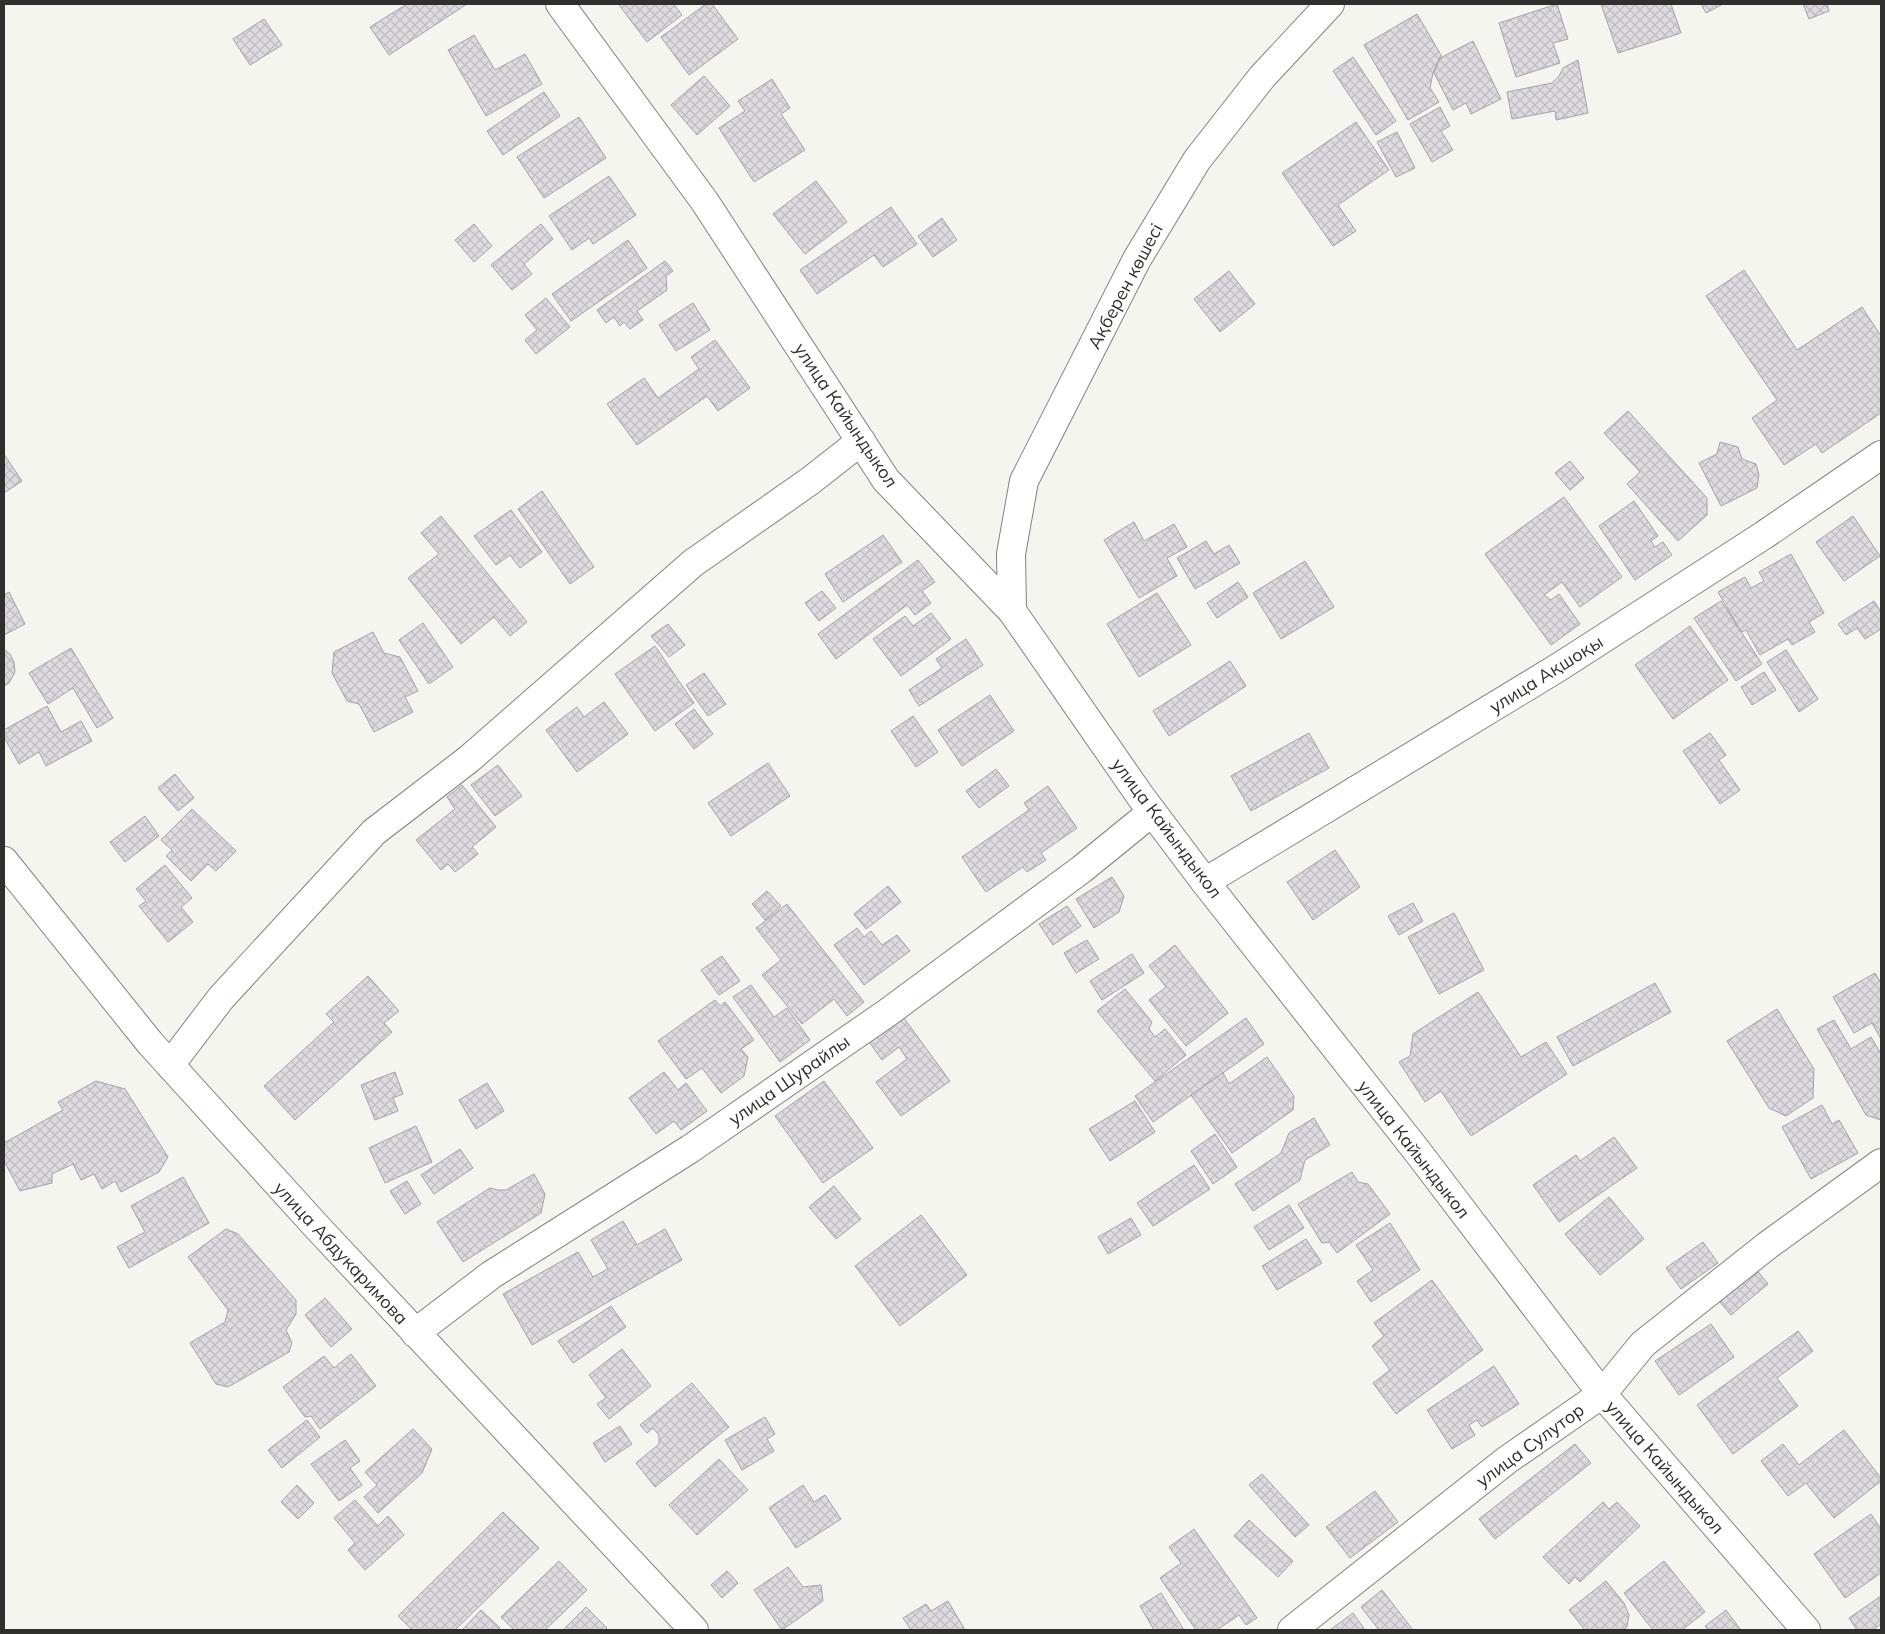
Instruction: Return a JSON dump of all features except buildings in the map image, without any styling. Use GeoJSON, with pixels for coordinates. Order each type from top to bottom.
{"type":"FeatureCollection","features":[{"type":"Feature","properties":{"kind":"street","name":"улица Кайындыкол"},"geometry":{"type":"LineString","coordinates":[[560,4],[705,202],[886,480],[1012,611],[1152,812],[1417,1151],[1602,1394],[1806,1630]]}},
{"type":"Feature","properties":{"kind":"street","name":"Ақберен көшесі"},"geometry":{"type":"LineString","coordinates":[[1012,611],[1012,554],[1024,481],[1137,259],[1197,160],[1262,77],[1330,4]]}},
{"type":"Feature","properties":{"kind":"street"},"geometry":{"type":"LineString","coordinates":[[170,1065],[221,998],[374,832],[469,759],[693,563],[810,481],[861,441]]}},
{"type":"Feature","properties":{"kind":"street","name":"улица Ақшоқы"},"geometry":{"type":"LineString","coordinates":[[1205,882],[1559,667],[1764,535],[1881,455]]}},
{"type":"Feature","properties":{"kind":"street","name":"улица Шурайлы"},"geometry":{"type":"LineString","coordinates":[[415,1333],[491,1275],[690,1149],[887,1013],[1082,869],[1152,812]]}},
{"type":"Feature","properties":{"kind":"street","name":"улица Абдукаримова"},"geometry":{"type":"LineString","coordinates":[[4,862],[150,1043],[415,1333],[694,1630]]}},
{"type":"Feature","properties":{"kind":"street","name":"улица Сулутор"},"geometry":{"type":"LineString","coordinates":[[1292,1630],[1507,1460],[1602,1394],[1643,1344],[1768,1245],[1881,1163]]}}]}
